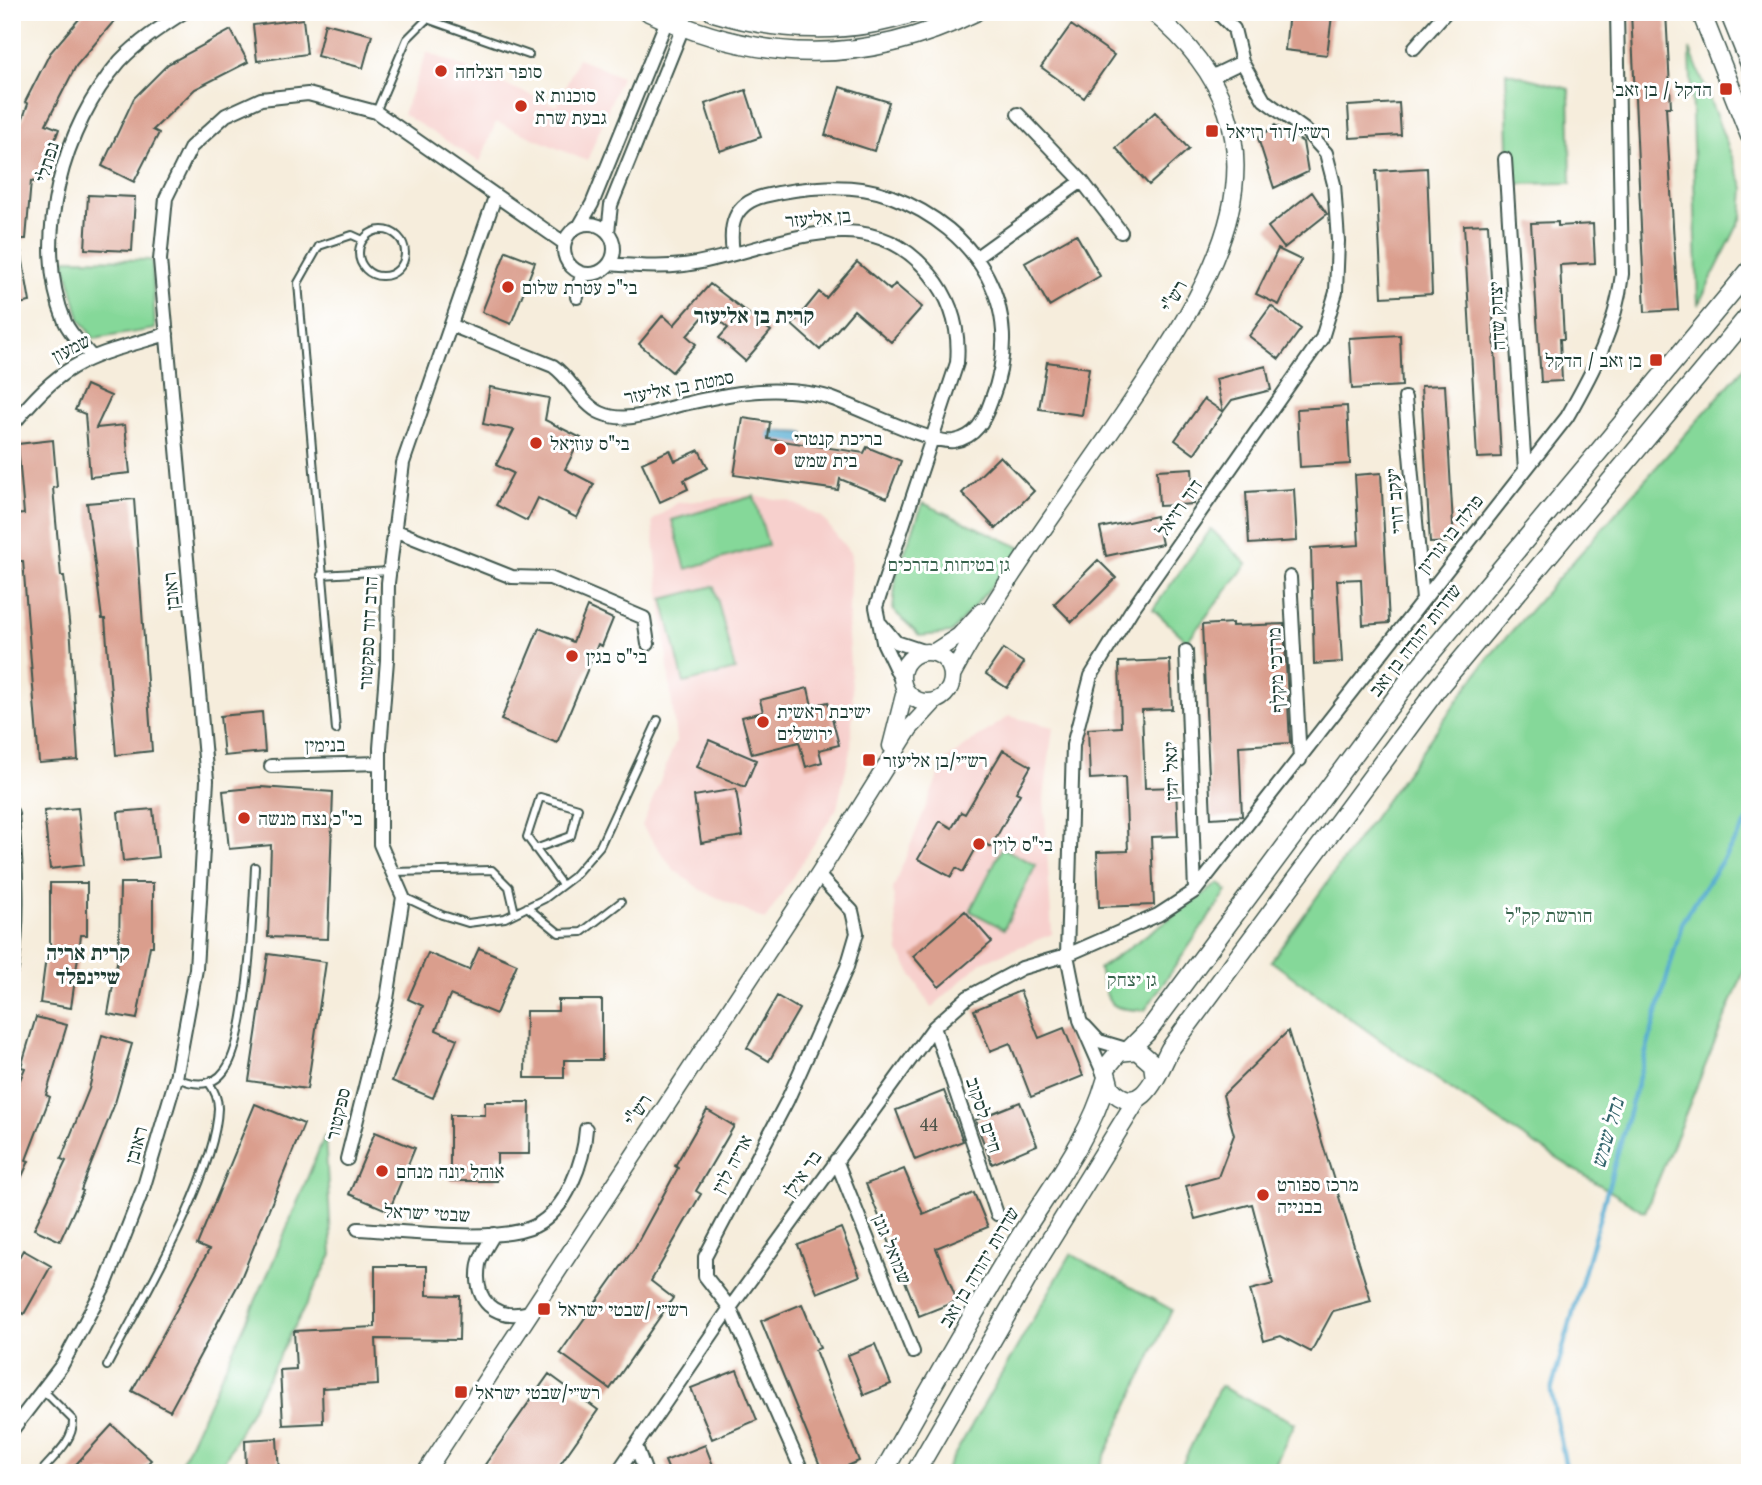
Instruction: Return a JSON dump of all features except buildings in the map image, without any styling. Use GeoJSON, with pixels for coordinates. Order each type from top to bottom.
{"type":"FeatureCollection","features":[{"type":"Feature","properties":{"kind":"main road"},"geometry":{"type":"LineString","coordinates":[[649,12],[677,18],[734,43],[774,51],[849,51],[916,38],[975,12]]}},
{"type":"Feature","properties":{"kind":"main road"},"geometry":{"type":"LineString","coordinates":[[713,12],[777,28],[812,29],[847,27],[916,12]]}},
{"type":"Feature","properties":{"kind":"main road"},"geometry":{"type":"LineString","coordinates":[[1701,12],[1750,135]]}},
{"type":"Feature","properties":{"kind":"main road"},"geometry":{"type":"LineString","coordinates":[[1729,12],[1750,64]]}},
{"type":"Feature","properties":{"kind":"main road","name":"שדרות יהודה בן זאב"},"geometry":{"type":"LineString","coordinates":[[1128,1049],[1149,1030],[1441,639],[1750,270]]}},
{"type":"Feature","properties":{"kind":"main road"},"geometry":{"type":"LineString","coordinates":[[915,1473],[1041,1255],[1138,1098],[1149,1090],[1170,1049],[1437,689],[1750,314]]}},
{"type":"Feature","properties":{"kind":"main road"},"geometry":{"type":"LineString","coordinates":[[1138,1098],[1115,1094],[1106,1079],[1108,1062],[1128,1049],[1150,1058],[1155,1079]]}},
{"type":"Feature","properties":{"kind":"main road","name":"שדרות יהודה בן זאב"},"geometry":{"type":"LineString","coordinates":[[883,1473],[1018,1240],[1067,1164],[1102,1097],[1106,1079]]}},
{"type":"Feature","properties":{"kind":"street","name":"נפתלי"},"geometry":{"type":"LineString","coordinates":[[91,356],[65,323],[50,256],[53,211],[66,160],[85,113],[120,62],[152,32],[184,12]]}},
{"type":"Feature","properties":{"kind":"street","name":"רש\"י"},"geometry":{"type":"LineString","coordinates":[[952,675],[1010,581],[1196,303],[1225,234],[1233,195],[1234,153],[1227,108],[1213,76],[1195,52],[1152,12]]}},
{"type":"Feature","properties":{"kind":"street","name":"דוד רזיאל"},"geometry":{"type":"LineString","coordinates":[[1106,1079],[1080,1020],[1067,955],[1073,745],[1091,676],[1131,611],[1322,338],[1336,292],[1338,241],[1335,184],[1326,153],[1305,130],[1264,100],[1242,62],[1234,29],[1217,12]]}},
{"type":"Feature","properties":{"kind":"street"},"geometry":{"type":"LineString","coordinates":[[1415,48],[1446,12]]}},
{"type":"Feature","properties":{"kind":"street","name":"פולה בו גוריון"},"geometry":{"type":"LineString","coordinates":[[1067,955],[1158,915],[1195,891],[1567,417],[1596,366],[1619,302],[1622,274],[1617,12]]}},
{"type":"Feature","properties":{"kind":"street"},"geometry":{"type":"LineString","coordinates":[[677,18],[611,205],[608,232],[614,250],[609,264],[596,272],[582,273],[575,270],[565,258],[564,243],[567,235],[580,225],[592,204],[677,18]]}},
{"type":"Feature","properties":{"kind":"street"},"geometry":{"type":"LineString","coordinates":[[1213,76],[1242,62]]}},
{"type":"Feature","properties":{"kind":"street","name":"ראובן"},"geometry":{"type":"LineString","coordinates":[[12,1430],[62,1365],[106,1283],[144,1186],[176,1078],[196,969],[207,780],[160,260],[166,198],[191,146],[226,115],[261,99],[308,94],[376,112],[564,243]]}},
{"type":"Feature","properties":{"kind":"street"},"geometry":{"type":"LineString","coordinates":[[1018,114],[1082,181],[1121,232]]}},
{"type":"Feature","properties":{"kind":"street","name":"יצחק שדה"},"geometry":{"type":"LineString","coordinates":[[1505,159],[1525,470]]}},
{"type":"Feature","properties":{"kind":"street"},"geometry":{"type":"LineString","coordinates":[[978,256],[1082,181]]}},
{"type":"Feature","properties":{"kind":"street","name":"בן אליעזר"},"geometry":{"type":"LineString","coordinates":[[733,253],[729,228],[738,213],[760,197],[795,190],[845,188],[888,195],[952,230],[978,256],[999,305],[1004,340],[995,392],[985,418],[972,436],[952,442],[932,438]]}},
{"type":"Feature","properties":{"kind":"street","name":"הרב דוד ספקטור"},"geometry":{"type":"LineString","coordinates":[[403,897],[380,844],[380,763],[394,530],[403,463],[453,327],[495,197]]}},
{"type":"Feature","properties":{"kind":"street"},"geometry":{"type":"LineString","coordinates":[[580,225],[595,224],[608,232]]}},
{"type":"Feature","properties":{"kind":"street","name":"בן אליעזר"},"geometry":{"type":"LineString","coordinates":[[609,264],[644,267],[685,265],[806,235],[858,232],[901,247],[922,264],[948,301],[958,340],[953,383],[876,607],[883,642],[903,685]]}},
{"type":"Feature","properties":{"kind":"street"},"geometry":{"type":"LineString","coordinates":[[577,297],[582,273]]}},
{"type":"Feature","properties":{"kind":"street","name":"סמטת בן אליעזר"},"geometry":{"type":"LineString","coordinates":[[453,327],[553,366],[565,374],[598,412],[615,418],[641,416],[722,396],[786,390],[827,397],[932,438]]}},
{"type":"Feature","properties":{"kind":"street","name":"שמעון"},"geometry":{"type":"LineString","coordinates":[[12,426],[36,394],[58,374],[91,356],[167,334]]}},
{"type":"Feature","properties":{"kind":"street","name":"יעקב דורי"},"geometry":{"type":"LineString","coordinates":[[1405,398],[1423,600]]}},
{"type":"Feature","properties":{"kind":"street"},"geometry":{"type":"LineString","coordinates":[[394,530],[512,577],[550,578],[644,618],[648,644]]}},
{"type":"Feature","properties":{"kind":"street","name":"מרדכי מקלף"},"geometry":{"type":"LineString","coordinates":[[1290,577],[1300,760]]}},
{"type":"Feature","properties":{"kind":"street","name":"רש\"י"},"geometry":{"type":"LineString","coordinates":[[930,652],[959,636],[1010,581]]}},
{"type":"Feature","properties":{"kind":"street"},"geometry":{"type":"LineString","coordinates":[[876,607],[885,630],[896,642],[930,652],[947,661],[952,675],[949,689],[934,702],[918,701],[903,685],[905,664],[917,653],[930,652]]}},
{"type":"Feature","properties":{"kind":"street","name":"יגאל ידין"},"geometry":{"type":"LineString","coordinates":[[1186,651],[1195,891]]}},
{"type":"Feature","properties":{"kind":"street","name":"רש\"י"},"geometry":{"type":"LineString","coordinates":[[884,768],[901,716],[903,685]]}},
{"type":"Feature","properties":{"kind":"street","name":"רש\"י"},"geometry":{"type":"LineString","coordinates":[[425,1473],[818,875],[910,728],[934,702]]}},
{"type":"Feature","properties":{"kind":"street","name":"בנימין"},"geometry":{"type":"LineString","coordinates":[[271,766],[380,763]]}},
{"type":"Feature","properties":{"kind":"street"},"geometry":{"type":"LineString","coordinates":[[12,813],[17,872],[16,941],[12,968]]}},
{"type":"Feature","properties":{"kind":"street","name":"אריה לוין"},"geometry":{"type":"LineString","coordinates":[[803,1473],[730,1308],[705,1276],[705,1257],[793,1089],[847,967],[857,933],[852,911],[839,894],[818,875]]}},
{"type":"Feature","properties":{"kind":"street","name":"ספקטור"},"geometry":{"type":"LineString","coordinates":[[347,1159],[387,999],[403,897]]}},
{"type":"Feature","properties":{"kind":"street","name":"בר אילן"},"geometry":{"type":"LineString","coordinates":[[617,1473],[730,1308],[934,1027],[968,998],[1022,968],[1067,955]]}},
{"type":"Feature","properties":{"kind":"street"},"geometry":{"type":"LineString","coordinates":[[1080,1020],[1099,1041],[1128,1049]]}},
{"type":"Feature","properties":{"kind":"street","name":"חיים לסקוב"},"geometry":{"type":"LineString","coordinates":[[934,1027],[997,1214]]}},
{"type":"Feature","properties":{"kind":"street","name":"שבטי ישראל"},"geometry":{"type":"LineString","coordinates":[[358,1228],[494,1234],[536,1226],[558,1204],[579,1170],[586,1129]]}},
{"type":"Feature","properties":{"kind":"street","name":"שמואל גונן"},"geometry":{"type":"LineString","coordinates":[[836,1160],[913,1352]]}},
{"type":"Feature","properties":{"kind":"street","name":"שבטי ישראל"},"geometry":{"type":"LineString","coordinates":[[494,1234],[479,1262],[483,1297],[497,1313],[507,1316],[530,1312]]}},
{"type":"Feature","properties":{"kind":"street"},"geometry":{"type":"LineString","coordinates":[[636,1447],[646,1473]]}},
{"type":"Feature","properties":{"kind":"lane"},"geometry":{"type":"LineString","coordinates":[[376,112],[407,39],[427,19],[529,55]]}},
{"type":"Feature","properties":{"kind":"lane"},"geometry":{"type":"LineString","coordinates":[[495,197],[502,184]]}},
{"type":"Feature","properties":{"kind":"lane"},"geometry":{"type":"LineString","coordinates":[[380,230],[396,235],[404,249],[400,267],[383,276],[365,270],[359,252],[363,240],[372,232],[380,230]]}},
{"type":"Feature","properties":{"kind":"lane"},"geometry":{"type":"LineString","coordinates":[[336,730],[298,284],[319,246],[352,235],[363,240]]}},
{"type":"Feature","properties":{"kind":"lane"},"geometry":{"type":"LineString","coordinates":[[321,575],[390,571]]}},
{"type":"Feature","properties":{"kind":"lane"},"geometry":{"type":"LineString","coordinates":[[403,897],[442,915],[468,923],[505,918],[562,886],[600,846],[658,720]]}},
{"type":"Feature","properties":{"kind":"lane"},"geometry":{"type":"LineString","coordinates":[[536,849],[571,836],[578,808],[540,797],[527,837],[562,886]]}},
{"type":"Feature","properties":{"kind":"lane"},"geometry":{"type":"LineString","coordinates":[[176,1078],[186,1082],[209,1083],[226,1069],[235,1045],[248,971],[255,867]]}},
{"type":"Feature","properties":{"kind":"lane"},"geometry":{"type":"LineString","coordinates":[[391,872],[492,870],[509,887],[515,913]]}},
{"type":"Feature","properties":{"kind":"lane"},"geometry":{"type":"LineString","coordinates":[[527,907],[559,933],[582,932],[621,902]]}},
{"type":"Feature","properties":{"kind":"lane"},"geometry":{"type":"LineString","coordinates":[[107,1366],[173,1238],[204,1164],[218,1108],[217,1095],[209,1083]]}},
{"type":"Feature","properties":{"kind":"lane"},"geometry":{"type":"LineString","coordinates":[[40,1473],[70,1438],[73,1430],[73,1420],[43,1390]]}},
{"type":"Feature","properties":{"kind":"shaded area"},"geometry":{"type":"Polygon","coordinates":[[[427,52],[557,106],[578,58],[621,77],[587,161],[496,122],[480,162],[403,114],[427,52]]]}},
{"type":"Feature","properties":{"kind":"shaded area","name":"ישיבת ראשית ירושלים"},"geometry":{"type":"Polygon","coordinates":[[[750,495],[789,501],[822,517],[851,554],[848,636],[853,703],[851,747],[837,808],[765,920],[701,890],[673,869],[642,826],[676,741],[652,521],[677,503],[750,495]]]}},
{"type":"Feature","properties":{"kind":"shaded area","name":"בי\"ס לוין"},"geometry":{"type":"Polygon","coordinates":[[[1009,716],[1053,727],[1044,798],[1052,934],[982,962],[931,1008],[899,952],[893,889],[944,761],[1009,716]]]}},
{"type":"Feature","properties":{"kind":"green space"},"geometry":{"type":"Polygon","coordinates":[[[1690,49],[1744,188],[1742,217],[1698,305],[1690,49]]]}},
{"type":"Feature","properties":{"kind":"green space"},"geometry":{"type":"Polygon","coordinates":[[[1506,72],[1569,89],[1571,183],[1509,184],[1506,72]]]}},
{"type":"Feature","properties":{"kind":"green space"},"geometry":{"type":"Polygon","coordinates":[[[64,259],[152,260],[155,329],[94,339],[80,319],[64,259]]]}},
{"type":"Feature","properties":{"kind":"green space","name":"חורשת קק\"ל"},"geometry":{"type":"Polygon","coordinates":[[[1750,361],[1750,957],[1645,1212],[1455,1091],[1271,961],[1488,658],[1750,361]]]}},
{"type":"Feature","properties":{"kind":"green space"},"geometry":{"type":"Polygon","coordinates":[[[754,496],[768,545],[686,569],[672,520],[754,496]]]}},
{"type":"Feature","properties":{"kind":"green space","name":"גן בטיחות בדרכים"},"geometry":{"type":"Polygon","coordinates":[[[923,503],[1024,549],[951,633],[920,636],[893,610],[896,575],[923,503]]]}},
{"type":"Feature","properties":{"kind":"green space"},"geometry":{"type":"Polygon","coordinates":[[[1211,529],[1247,564],[1187,641],[1153,609],[1211,529]]]}},
{"type":"Feature","properties":{"kind":"green space"},"geometry":{"type":"Polygon","coordinates":[[[714,586],[735,670],[684,683],[663,599],[714,586]]]}},
{"type":"Feature","properties":{"kind":"green space"},"geometry":{"type":"Polygon","coordinates":[[[1002,848],[1036,865],[1004,929],[970,911],[1002,848]]]}},
{"type":"Feature","properties":{"kind":"green space","name":"גן יצחק"},"geometry":{"type":"Polygon","coordinates":[[[1219,883],[1227,891],[1145,1010],[1123,1009],[1111,1003],[1099,969],[1219,883]]]}},
{"type":"Feature","properties":{"kind":"green space"},"geometry":{"type":"Polygon","coordinates":[[[325,1135],[332,1255],[218,1473],[173,1473],[181,1463],[270,1269],[325,1135]]]}},
{"type":"Feature","properties":{"kind":"green space"},"geometry":{"type":"Polygon","coordinates":[[[1071,1254],[1172,1310],[1097,1473],[944,1473],[1071,1254]]]}},
{"type":"Feature","properties":{"kind":"green space"},"geometry":{"type":"Polygon","coordinates":[[[1220,1386],[1295,1423],[1271,1473],[1178,1473],[1220,1386]]]}},
{"type":"Feature","properties":{"kind":"water","name":"בריכת קנטרי בית שמש"},"geometry":{"type":"Polygon","coordinates":[[[757,430],[805,433],[803,468],[755,465],[757,430]]]}},
{"type":"Feature","properties":{"kind":"waterway","name":"נחל שמש"},"geometry":{"type":"LineString","coordinates":[[1567,1473],[1551,1391],[1683,920],[1750,818]]}},
{"type":"Feature","properties":{"kind":"place","name":"סופר הצלחה"},"geometry":{"type":"Point","coordinates":[441,71]}},
{"type":"Feature","properties":{"kind":"place","name":"הדקל / בן זאב"},"geometry":{"type":"Point","coordinates":[1726,89]}},
{"type":"Feature","properties":{"kind":"place","name":"סוכנות א גבעת שרת"},"geometry":{"type":"Point","coordinates":[521,106]}},
{"type":"Feature","properties":{"kind":"place","name":"רש״י/דוד רזיאל"},"geometry":{"type":"Point","coordinates":[1212,131]}},
{"type":"Feature","properties":{"kind":"place","name":"בי\"כ עטרת שלום"},"geometry":{"type":"Point","coordinates":[508,287]}},
{"type":"Feature","properties":{"kind":"place","name":"בן זאב / הדקל"},"geometry":{"type":"Point","coordinates":[1656,360]}},
{"type":"Feature","properties":{"kind":"place","name":"בי\"ס עוזיאל"},"geometry":{"type":"Point","coordinates":[536,443]}},
{"type":"Feature","properties":{"kind":"place","name":"בריכת קנטרי בית שמש"},"geometry":{"type":"Point","coordinates":[780,449]}},
{"type":"Feature","properties":{"kind":"place","name":"בי\"ס בגין"},"geometry":{"type":"Point","coordinates":[572,656]}},
{"type":"Feature","properties":{"kind":"place","name":"ישיבת ראשית ירושלים"},"geometry":{"type":"Point","coordinates":[763,722]}},
{"type":"Feature","properties":{"kind":"place","name":"רש״י/בן אליעזר"},"geometry":{"type":"Point","coordinates":[869,760]}},
{"type":"Feature","properties":{"kind":"place","name":"בי\"כ נצח מנשה"},"geometry":{"type":"Point","coordinates":[244,818]}},
{"type":"Feature","properties":{"kind":"place","name":"בי\"ס לוין"},"geometry":{"type":"Point","coordinates":[979,844]}},
{"type":"Feature","properties":{"kind":"place","name":"אוהל יונה מנחם"},"geometry":{"type":"Point","coordinates":[382,1171]}},
{"type":"Feature","properties":{"kind":"place","name":"מרכז ספורט בבנייה"},"geometry":{"type":"Point","coordinates":[1263,1195]}},
{"type":"Feature","properties":{"kind":"place","name":"רש״י /שבטי ישראל"},"geometry":{"type":"Point","coordinates":[544,1309]}},
{"type":"Feature","properties":{"kind":"place","name":"רש״י/שבטי ישראל"},"geometry":{"type":"Point","coordinates":[461,1392]}},
{"type":"Feature","properties":{"kind":"district","name":"קרית בן אליעזר"},"geometry":{"type":"Point","coordinates":[754,315]}},
{"type":"Feature","properties":{"kind":"district","name":"קרית אריה שיינפלד"},"geometry":{"type":"Point","coordinates":[88,964]}}]}
